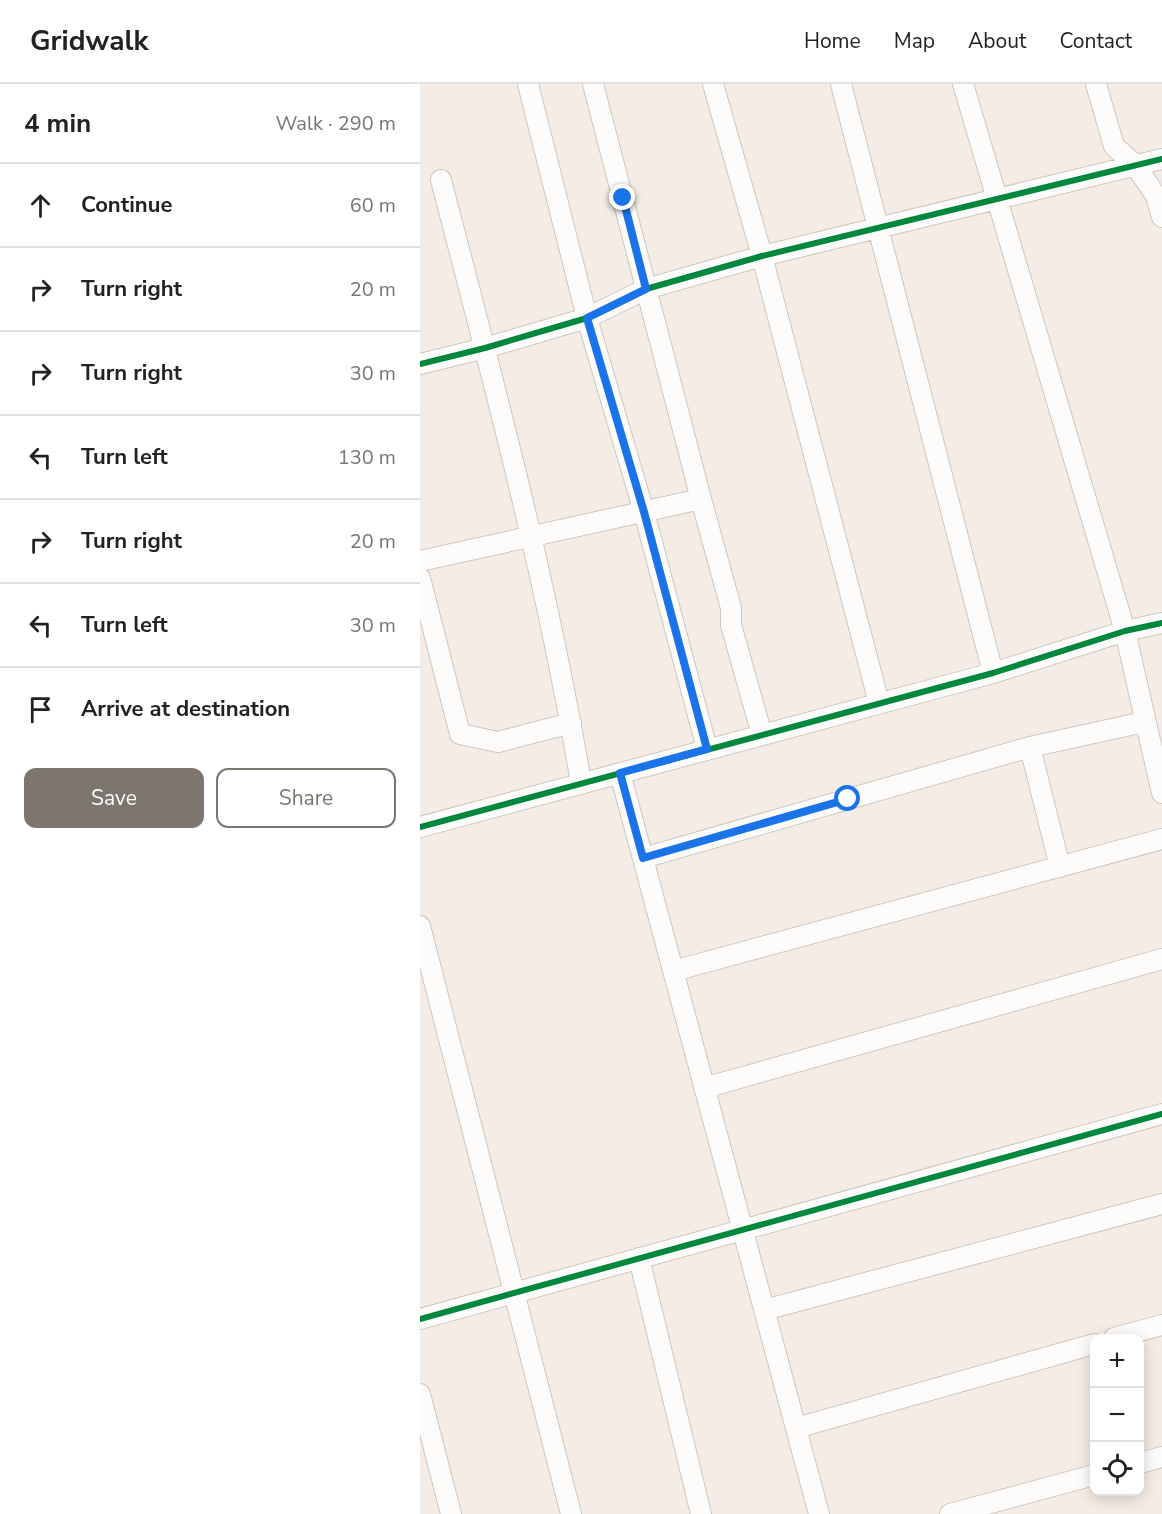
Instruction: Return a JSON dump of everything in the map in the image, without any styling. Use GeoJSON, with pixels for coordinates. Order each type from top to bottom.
{"type":"FeatureCollection","features":[{"type":"Feature","properties":{"kind":"street"},"geometry":{"type":"LineString","coordinates":[[528,84],[587,318],[644,512],[707,749]]}},
{"type":"Feature","properties":{"kind":"street"},"geometry":{"type":"LineString","coordinates":[[593,84],[730,608],[730,625],[762,735]]}},
{"type":"Feature","properties":{"kind":"street"},"geometry":{"type":"LineString","coordinates":[[713,84],[762,256],[879,703]]}},
{"type":"Feature","properties":{"kind":"street"},"geometry":{"type":"LineString","coordinates":[[840,84],[993,673]]}},
{"type":"Feature","properties":{"kind":"street"},"geometry":{"type":"LineString","coordinates":[[963,84],[1125,631],[1162,793]]}},
{"type":"Feature","properties":{"kind":"street"},"geometry":{"type":"LineString","coordinates":[[1096,84],[1114,146],[1135,165],[1156,196],[1162,217]]}},
{"type":"Feature","properties":{"kind":"street"},"geometry":{"type":"LineString","coordinates":[[420,364],[485,348],[587,318],[646,289],[762,256],[1162,159]]}},
{"type":"Feature","properties":{"kind":"street"},"geometry":{"type":"LineString","coordinates":[[441,180],[531,537],[571,723],[581,783]]}},
{"type":"Feature","properties":{"kind":"street"},"geometry":{"type":"LineString","coordinates":[[420,561],[700,499]]}},
{"type":"Feature","properties":{"kind":"street"},"geometry":{"type":"LineString","coordinates":[[420,578],[460,734],[498,742],[571,723]]}},
{"type":"Feature","properties":{"kind":"street"},"geometry":{"type":"LineString","coordinates":[[420,827],[993,673],[1125,631],[1162,623]]}},
{"type":"Feature","properties":{"kind":"street"},"geometry":{"type":"LineString","coordinates":[[643,858],[1030,747],[1144,722]]}},
{"type":"Feature","properties":{"kind":"street"},"geometry":{"type":"LineString","coordinates":[[1030,747],[1060,867]]}},
{"type":"Feature","properties":{"kind":"street"},"geometry":{"type":"LineString","coordinates":[[620,773],[819,1514]]}},
{"type":"Feature","properties":{"kind":"street"},"geometry":{"type":"LineString","coordinates":[[673,970],[1162,839]]}},
{"type":"Feature","properties":{"kind":"street"},"geometry":{"type":"LineString","coordinates":[[420,926],[571,1514]]}},
{"type":"Feature","properties":{"kind":"street"},"geometry":{"type":"LineString","coordinates":[[704,1088],[1162,959]]}},
{"type":"Feature","properties":{"kind":"street"},"geometry":{"type":"LineString","coordinates":[[420,1319],[1162,1114]]}},
{"type":"Feature","properties":{"kind":"street"},"geometry":{"type":"LineString","coordinates":[[764,1310],[1162,1204]]}},
{"type":"Feature","properties":{"kind":"street"},"geometry":{"type":"LineString","coordinates":[[639,1258],[701,1514]]}},
{"type":"Feature","properties":{"kind":"street"},"geometry":{"type":"LineString","coordinates":[[1129,1334],[1162,1325]]}},
{"type":"Feature","properties":{"kind":"street"},"geometry":{"type":"LineString","coordinates":[[796,1428],[1090,1345]]}},
{"type":"Feature","properties":{"kind":"street"},"geometry":{"type":"LineString","coordinates":[[420,1394],[451,1514]]}},
{"type":"Feature","properties":{"kind":"street"},"geometry":{"type":"LineString","coordinates":[[1144,1462],[1162,1457]]}},
{"type":"Feature","properties":{"kind":"street"},"geometry":{"type":"LineString","coordinates":[[950,1514],[1090,1476]]}},
{"type":"Feature","properties":{"kind":"cycle path"},"geometry":{"type":"LineString","coordinates":[[420,364],[485,348],[587,318],[646,289],[762,256],[1162,159]]}},
{"type":"Feature","properties":{"kind":"cycle path"},"geometry":{"type":"LineString","coordinates":[[420,827],[993,673],[1125,631],[1162,623]]}},
{"type":"Feature","properties":{"kind":"cycle path"},"geometry":{"type":"LineString","coordinates":[[420,1319],[1162,1114]]}},
{"type":"Feature","properties":{"kind":"route"},"geometry":{"type":"LineString","coordinates":[[623,198],[646,289],[587,318],[644,512],[707,749],[620,773],[643,858],[848,799]]}}]}
